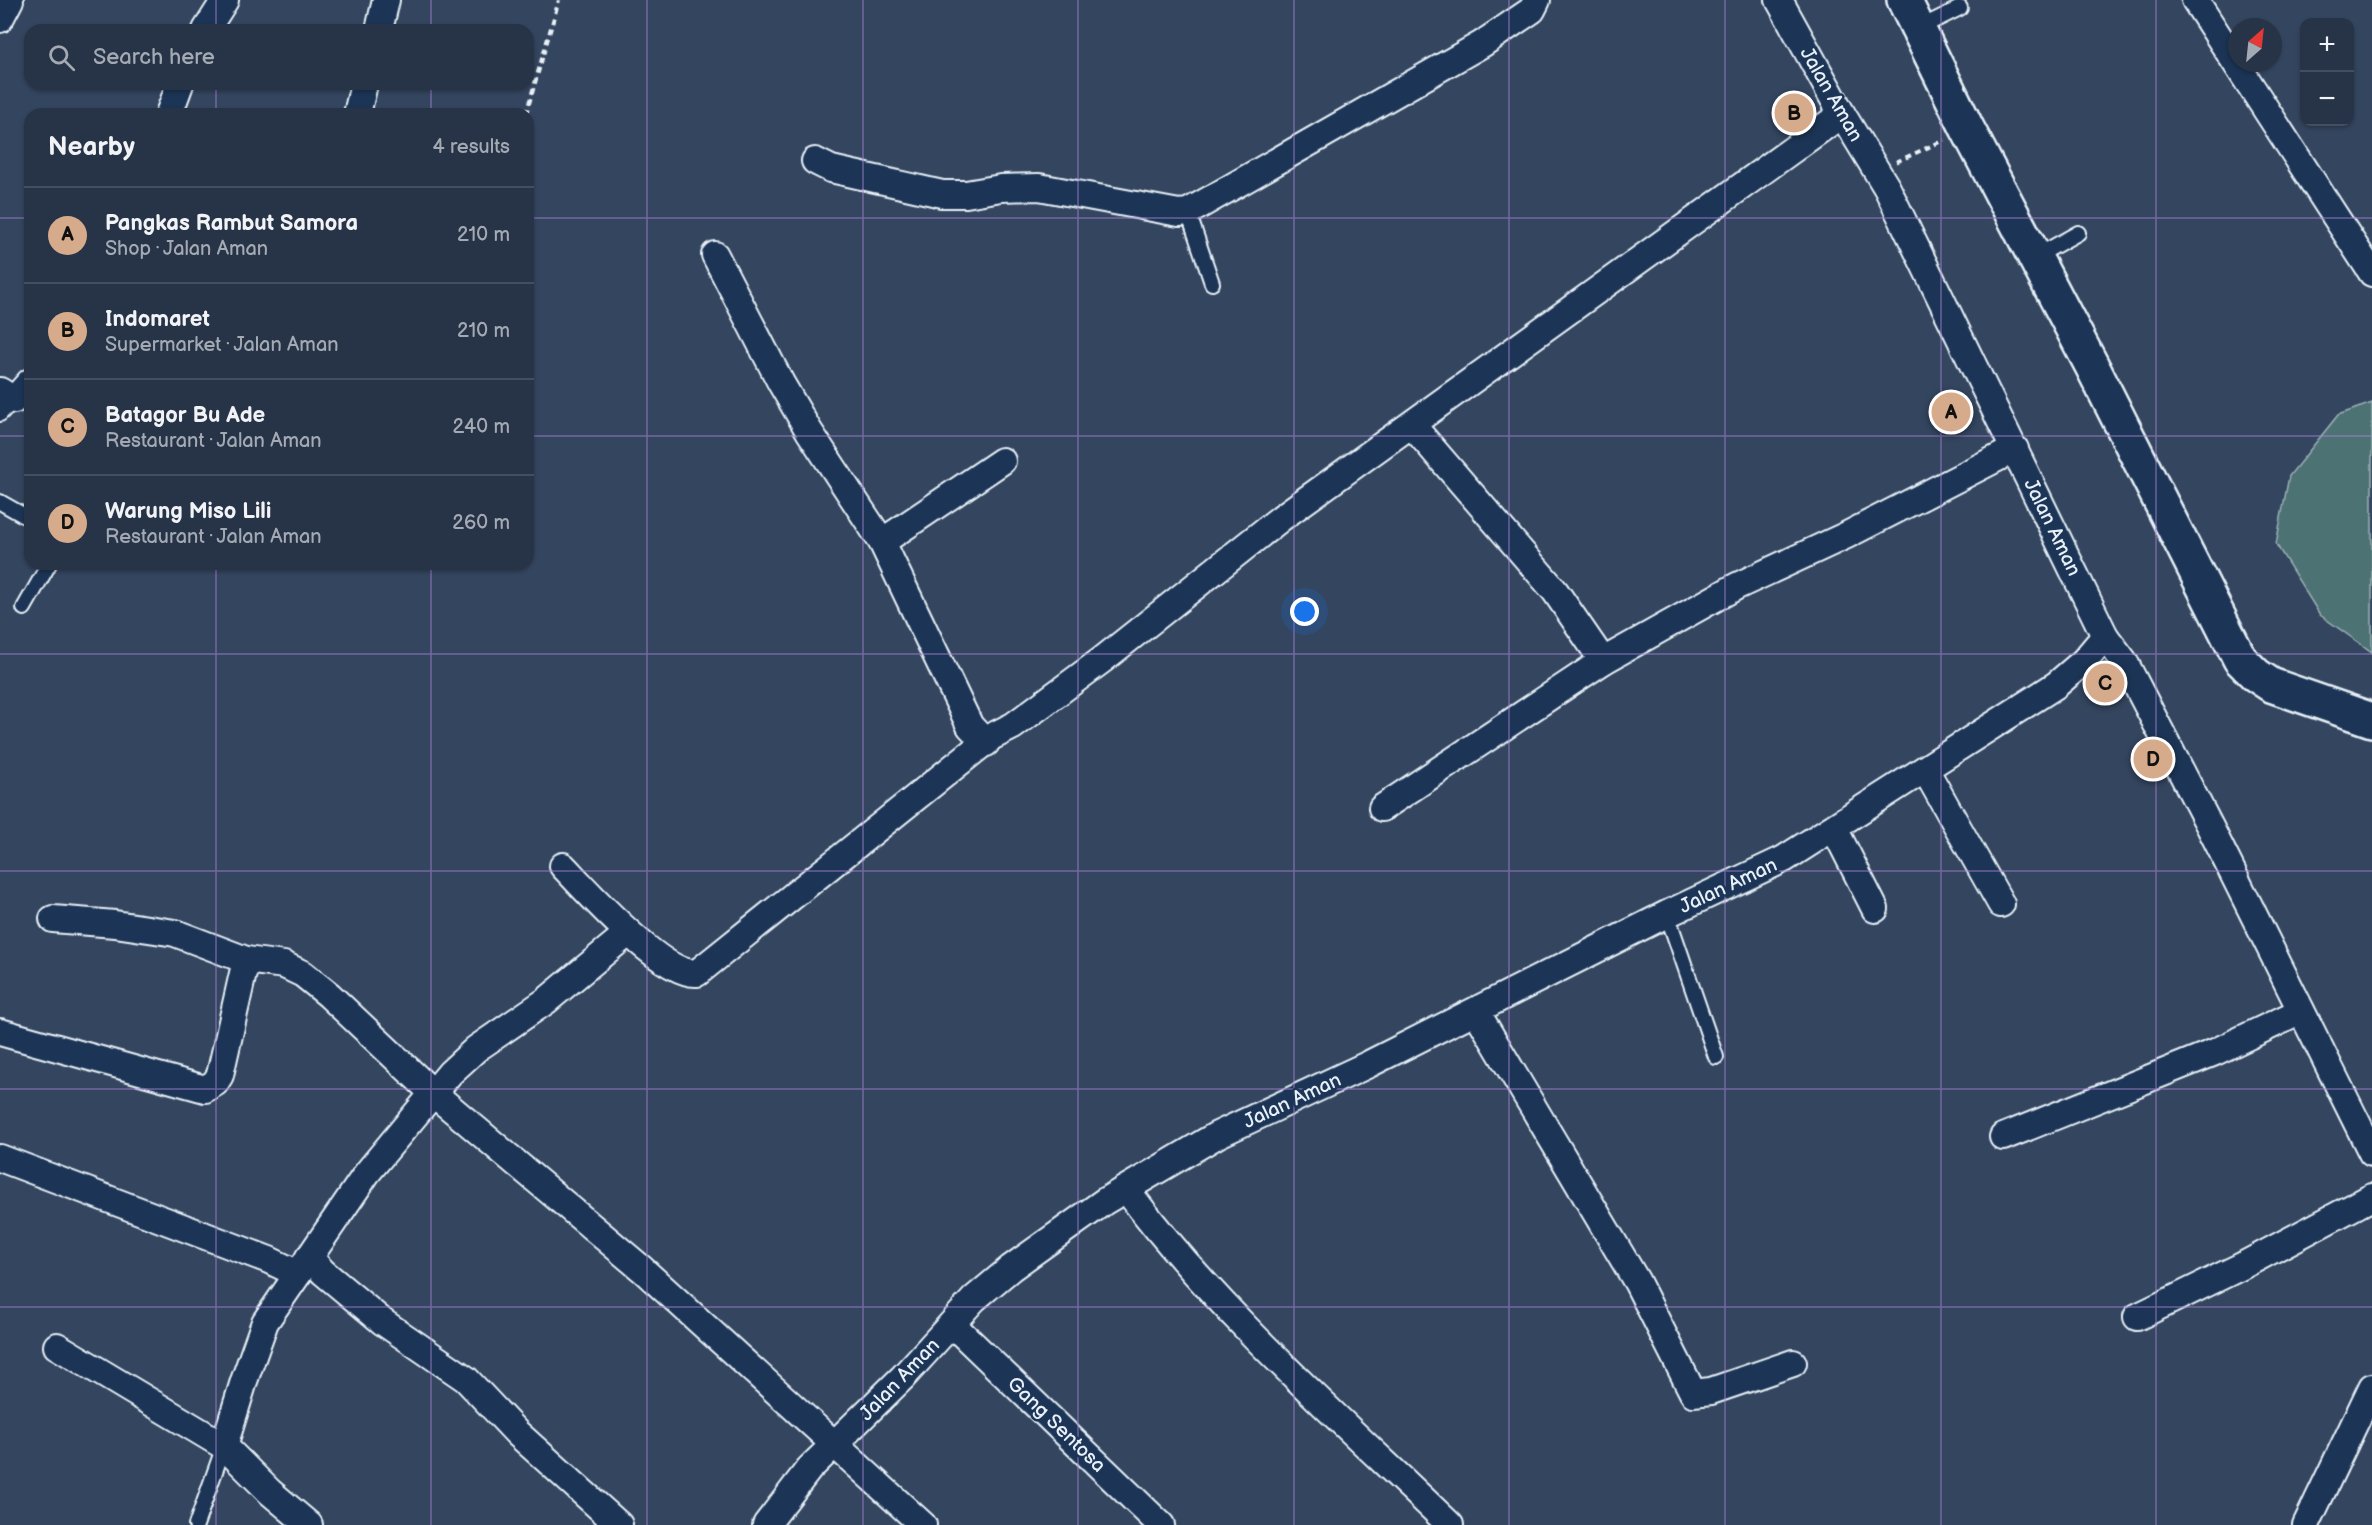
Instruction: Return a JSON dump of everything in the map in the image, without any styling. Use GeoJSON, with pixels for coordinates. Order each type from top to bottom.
{"type":"FeatureCollection","features":[{"type":"Feature","properties":{"kind":"street"},"geometry":{"type":"LineString","coordinates":[[0,19],[10,0]]}},
{"type":"Feature","properties":{"kind":"street"},"geometry":{"type":"LineString","coordinates":[[210,24],[225,0]]}},
{"type":"Feature","properties":{"kind":"street"},"geometry":{"type":"LineString","coordinates":[[380,24],[386,0]]}},
{"type":"Feature","properties":{"kind":"street"},"geometry":{"type":"LineString","coordinates":[[815,161],[831,169],[942,194],[966,194],[1000,188],[1039,186],[1179,213],[1188,212],[1482,44],[1532,10],[1537,0]]}},
{"type":"Feature","properties":{"kind":"street","name":"Jalan Aman"},"geometry":{"type":"LineString","coordinates":[[766,1525],[809,1469],[903,1377],[974,1299],[1011,1268],[1105,1201],[1217,1135],[1476,1011],[1667,914],[1784,859],[2056,685],[2084,661],[2105,636],[1887,188],[1842,114],[1779,0]]}},
{"type":"Feature","properties":{"kind":"street"},"geometry":{"type":"LineString","coordinates":[[2195,0],[2372,273]]}},
{"type":"Feature","properties":{"kind":"street"},"geometry":{"type":"LineString","coordinates":[[1911,14],[2240,659],[2256,675],[2271,685],[2372,720]]}},
{"type":"Feature","properties":{"kind":"street"},"geometry":{"type":"LineString","coordinates":[[171,108],[178,90]]}},
{"type":"Feature","properties":{"kind":"street"},"geometry":{"type":"LineString","coordinates":[[358,108],[363,90]]}},
{"type":"Feature","properties":{"kind":"street"},"geometry":{"type":"LineString","coordinates":[[563,866],[628,933],[684,972],[697,973],[991,737],[1012,726],[1102,660],[1281,518],[1842,114]]}},
{"type":"Feature","properties":{"kind":"street"},"geometry":{"type":"LineString","coordinates":[[716,255],[798,412],[882,542],[970,726],[986,743]]}},
{"type":"Feature","properties":{"kind":"street"},"geometry":{"type":"LineString","coordinates":[[1412,425],[1555,591],[1603,661]]}},
{"type":"Feature","properties":{"kind":"street"},"geometry":{"type":"LineString","coordinates":[[1382,808],[1603,661],[1737,586],[1847,535],[2015,450]]}},
{"type":"Feature","properties":{"kind":"street"},"geometry":{"type":"LineString","coordinates":[[882,542],[1002,461]]}},
{"type":"Feature","properties":{"kind":"street"},"geometry":{"type":"LineString","coordinates":[[2105,636],[2124,661],[2210,826],[2372,1153]]}},
{"type":"Feature","properties":{"kind":"street"},"geometry":{"type":"LineString","coordinates":[[1925,769],[2001,904]]}},
{"type":"Feature","properties":{"kind":"street"},"geometry":{"type":"LineString","coordinates":[[1834,828],[1875,909]]}},
{"type":"Feature","properties":{"kind":"street"},"geometry":{"type":"LineString","coordinates":[[53,919],[115,924],[175,933],[246,960],[284,965],[303,974],[329,995],[433,1093],[642,1269],[922,1525]]}},
{"type":"Feature","properties":{"kind":"street"},"geometry":{"type":"LineString","coordinates":[[224,1446],[265,1322],[367,1173],[450,1073],[476,1049],[546,1001],[628,933]]}},
{"type":"Feature","properties":{"kind":"street"},"geometry":{"type":"LineString","coordinates":[[0,1032],[205,1089],[220,1075],[246,960]]}},
{"type":"Feature","properties":{"kind":"street"},"geometry":{"type":"LineString","coordinates":[[1476,1011],[1637,1282],[1693,1393],[1711,1391],[1793,1363]]}},
{"type":"Feature","properties":{"kind":"street"},"geometry":{"type":"LineString","coordinates":[[2003,1137],[2215,1052],[2301,1011]]}},
{"type":"Feature","properties":{"kind":"street"},"geometry":{"type":"LineString","coordinates":[[0,1158],[269,1260],[303,1265],[323,1272],[382,1322],[466,1379],[517,1433],[619,1525]]}},
{"type":"Feature","properties":{"kind":"street"},"geometry":{"type":"LineString","coordinates":[[1126,1189],[1154,1226],[1222,1302],[1450,1525]]}},
{"type":"Feature","properties":{"kind":"street"},"geometry":{"type":"LineString","coordinates":[[2138,1317],[2240,1267],[2372,1197]]}},
{"type":"Feature","properties":{"kind":"street","name":"Gang Sentosa"},"geometry":{"type":"LineString","coordinates":[[952,1324],[1161,1525]]}},
{"type":"Feature","properties":{"kind":"street"},"geometry":{"type":"LineString","coordinates":[[57,1346],[224,1446],[270,1492],[309,1525]]}},
{"type":"Feature","properties":{"kind":"street"},"geometry":{"type":"LineString","coordinates":[[2306,1525],[2372,1387]]}},
{"type":"Feature","properties":{"kind":"lane"},"geometry":{"type":"LineString","coordinates":[[1911,14],[1960,8]]}},
{"type":"Feature","properties":{"kind":"lane"},"geometry":{"type":"LineString","coordinates":[[1188,212],[1212,283]]}},
{"type":"Feature","properties":{"kind":"lane"},"geometry":{"type":"LineString","coordinates":[[2034,257],[2078,234]]}},
{"type":"Feature","properties":{"kind":"lane"},"geometry":{"type":"LineString","coordinates":[[0,502],[24,516]]}},
{"type":"Feature","properties":{"kind":"lane"},"geometry":{"type":"LineString","coordinates":[[24,608],[46,570]]}},
{"type":"Feature","properties":{"kind":"lane"},"geometry":{"type":"LineString","coordinates":[[1667,914],[1716,1057]]}},
{"type":"Feature","properties":{"kind":"lane"},"geometry":{"type":"LineString","coordinates":[[196,1525],[224,1446]]}},
{"type":"Feature","properties":{"kind":"path"},"geometry":{"type":"LineString","coordinates":[[534,86],[559,0]]}},
{"type":"Feature","properties":{"kind":"path"},"geometry":{"type":"LineString","coordinates":[[528,108],[533,90]]}},
{"type":"Feature","properties":{"kind":"path"},"geometry":{"type":"LineString","coordinates":[[1876,171],[1968,128]]}},
{"type":"Feature","properties":{"kind":"green space"},"geometry":{"type":"Polygon","coordinates":[[[2372,403],[2372,652],[2320,615],[2276,544],[2289,476],[2338,415],[2372,403]]]}},
{"type":"Feature","properties":{"kind":"place","name":"Indomaret"},"geometry":{"type":"Point","coordinates":[1794,113]}},
{"type":"Feature","properties":{"kind":"place","name":"Pangkas Rambut Samora"},"geometry":{"type":"Point","coordinates":[1951,412]}},
{"type":"Feature","properties":{"kind":"place","name":"Batagor Bu Ade"},"geometry":{"type":"Point","coordinates":[2105,683]}},
{"type":"Feature","properties":{"kind":"place","name":"Warung Miso Lili"},"geometry":{"type":"Point","coordinates":[2153,759]}}]}
